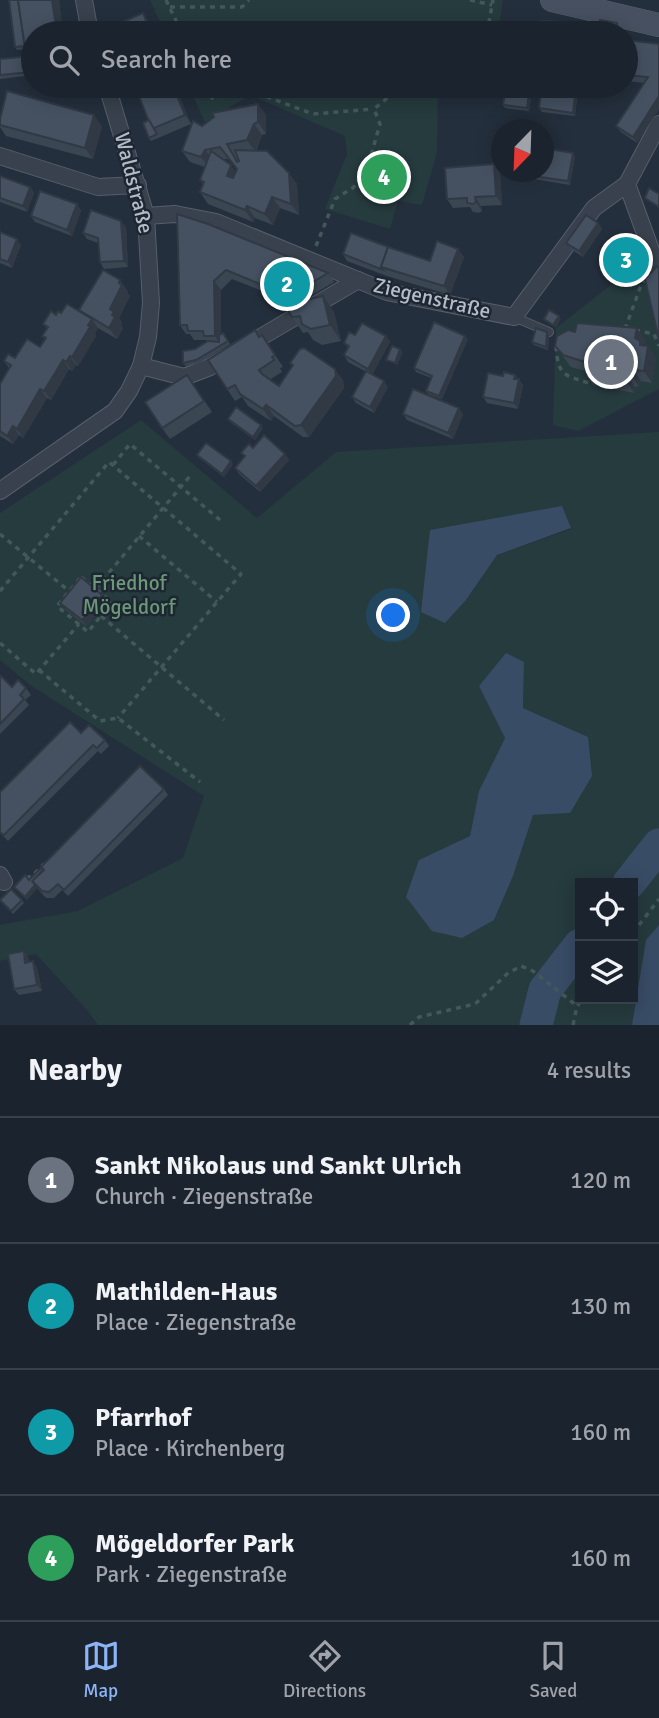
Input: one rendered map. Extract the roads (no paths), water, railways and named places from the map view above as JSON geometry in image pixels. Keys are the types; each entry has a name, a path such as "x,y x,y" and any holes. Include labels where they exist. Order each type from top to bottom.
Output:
{"street":[{"path":"84,0 88,21"},
{"path":"552,0 659,25"},
{"name":"Waldstraße","path":"111,98 146,216 151,303 148,337 141,366"},
{"name":"Ziegenstraße","path":"146,216 175,214 216,222 387,292 514,317 594,208 627,184 659,124"},
{"path":"0,156 98,187 138,185"},
{"path":"627,184 656,264"},
{"name":"Ziegenstraße","path":"141,366 184,377 210,366 358,280"},
{"path":"0,491 115,411 129,391 141,366"}],"lane":[{"path":"514,317 550,332"}],"water":[{"path":"562,506 571,528 497,555 466,600 445,623 421,612 430,530"},
{"path":"506,653 524,662 523,708 588,737 592,776 570,813 533,815 513,876 494,920 462,938 432,931 406,897 419,860 470,836 479,791 505,738 479,686"},
{"path":"659,925 659,1025 632,1025 635,1004 638,1004 646,940"}],"waterway":[{"path":"633,878 659,845"},
{"path":"536,1025 545,990 575,951"}],"place":[{"name":"Mögeldorfer Park","path":"384,177"},
{"name":"Pfarrhof","path":"626,260"},
{"name":"Mathilden-Haus","path":"287,284"},
{"name":"Sankt Nikolaus und Sankt Ulrich","path":"611,362"}],"park label":[{"name":"Friedhof Mögeldorf","path":"129,595"}]}
